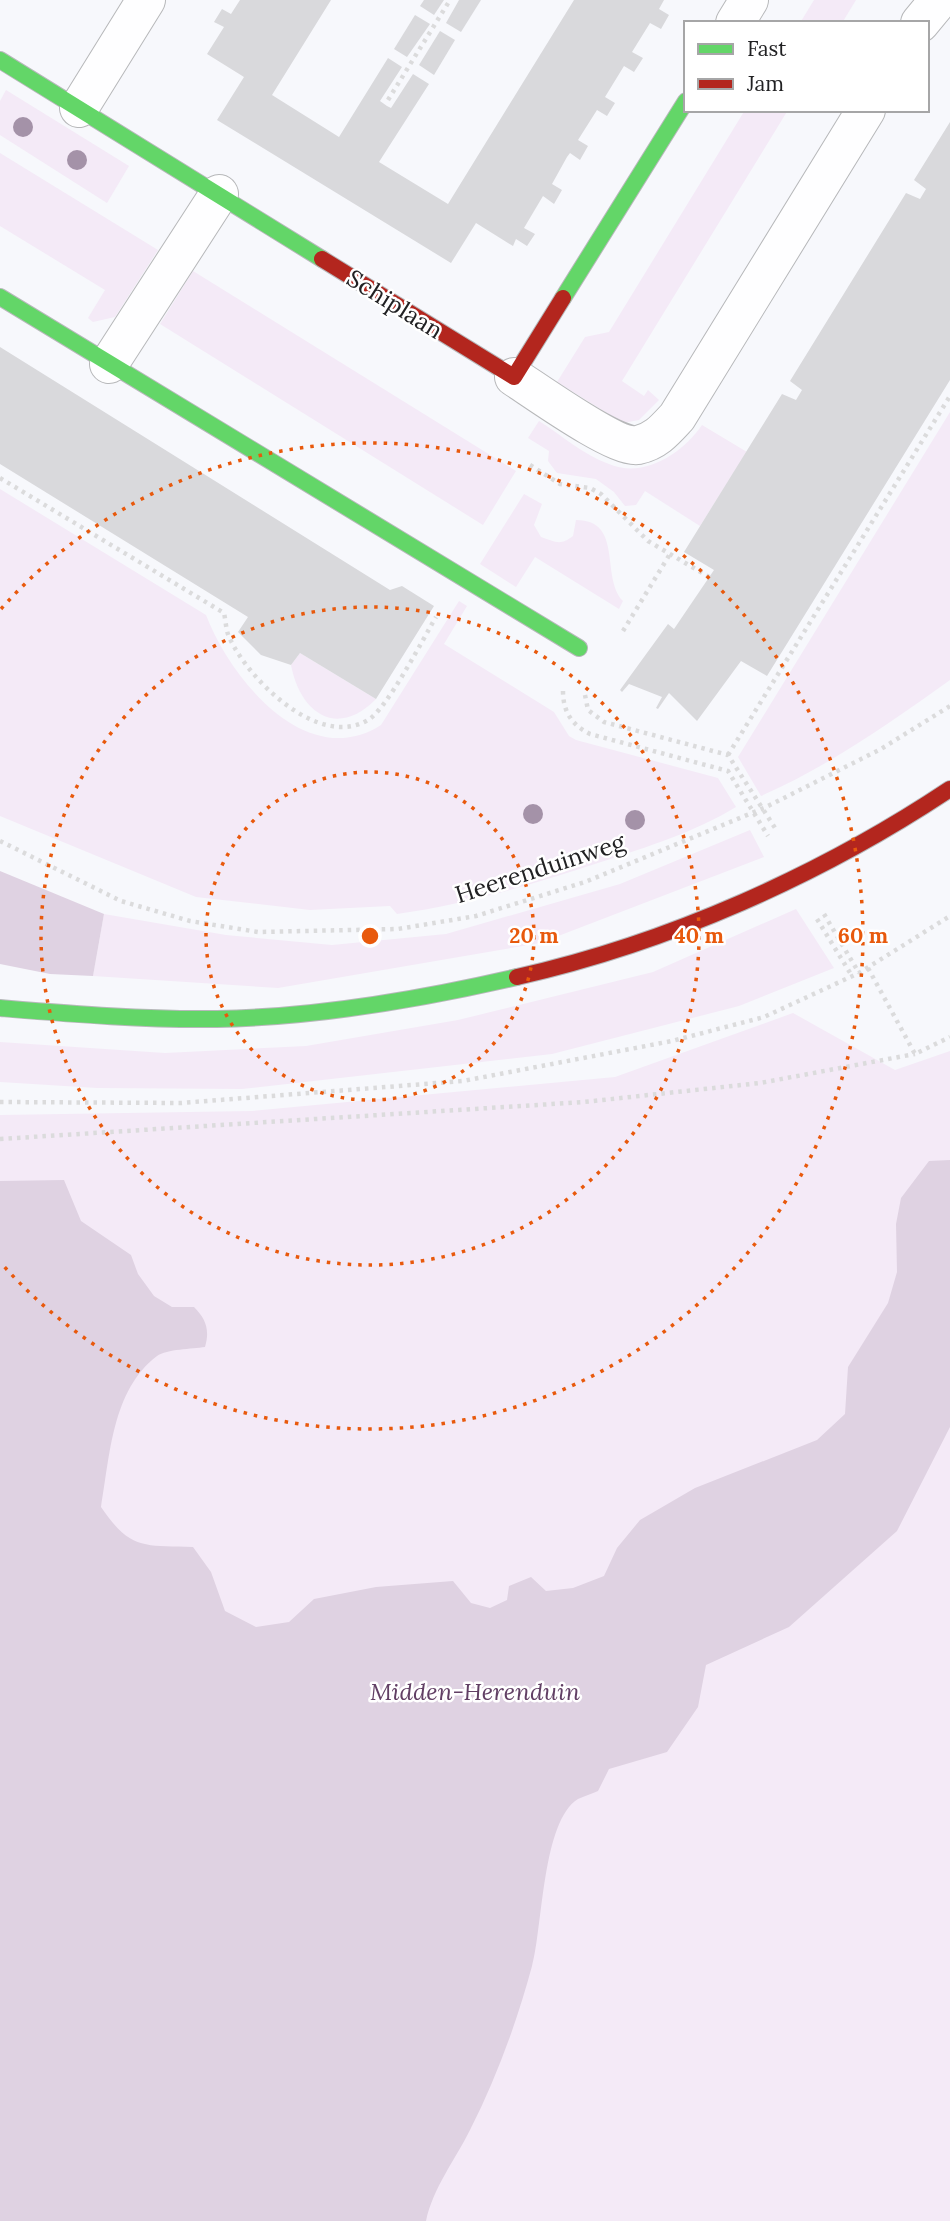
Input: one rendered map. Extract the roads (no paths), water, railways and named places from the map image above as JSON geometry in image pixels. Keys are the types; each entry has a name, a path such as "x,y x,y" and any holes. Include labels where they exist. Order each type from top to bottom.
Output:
{"street":[{"path":"79,108 146,0"},
{"path":"736,21 749,0"},
{"path":"922,21 939,0"},
{"name":"Schiplaan","path":"0,60 514,377"},
{"path":"684,104 514,377 612,440 635,446 657,439 677,417 865,112"},
{"path":"109,364 219,194"},
{"path":"0,296 579,648"},
{"path":"0,1008 111,1019 203,1021 384,1005 508,981 617,951 726,910 800,874 925,806 950,789"}],"park label":[{"name":"Midden-Herenduin","path":"475,1691"}]}
